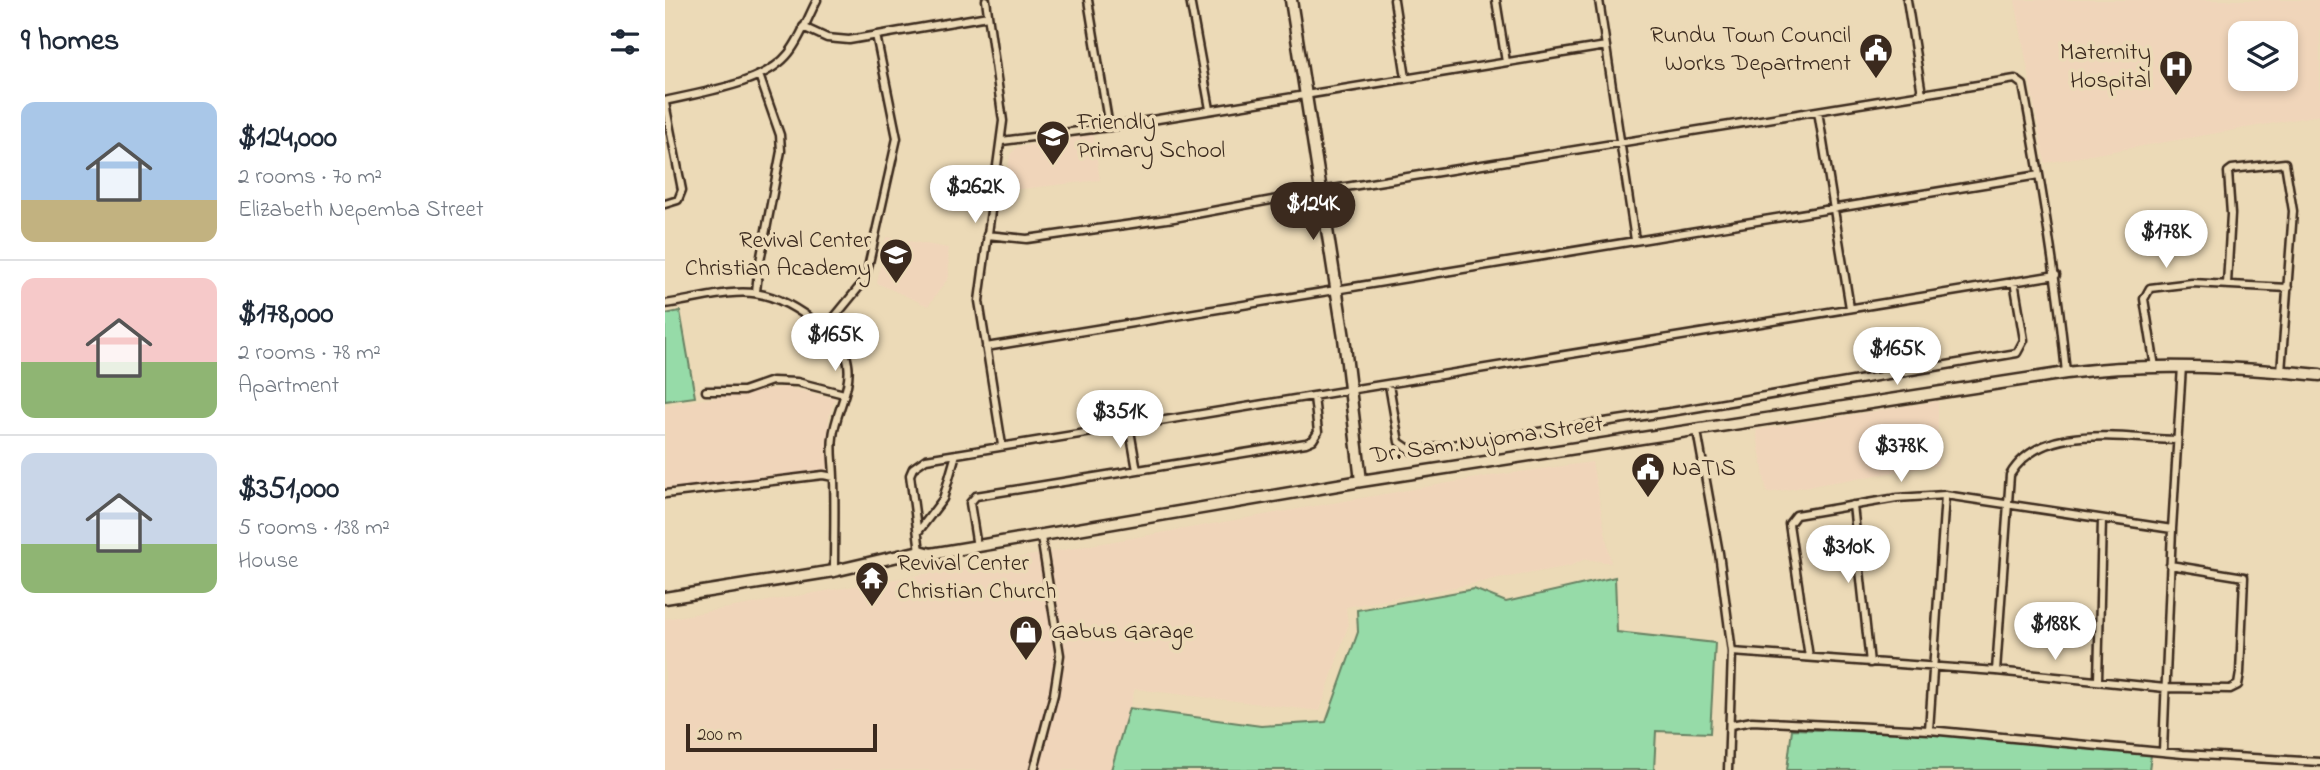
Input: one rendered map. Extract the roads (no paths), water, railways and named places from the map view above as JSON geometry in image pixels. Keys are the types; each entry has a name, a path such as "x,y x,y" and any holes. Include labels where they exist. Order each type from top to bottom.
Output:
{"street":[{"path":"665,204 678,200 682,193 665,102 771,70 788,55 817,0"},
{"path":"986,0 1002,103 1002,141 979,287 1002,445"},
{"path":"1088,0 1109,127"},
{"path":"1190,0 1210,109"},
{"path":"1291,0 1336,289 1361,481"},
{"path":"1394,0 1406,78"},
{"path":"1496,0 1506,62"},
{"path":"1599,0 1635,240"},
{"path":"1907,0 1922,94"},
{"path":"803,27 838,40 989,16"},
{"path":"824,330 860,286 867,272 896,152 896,126 876,35"},
{"path":"1002,141 1109,127 1606,46"},
{"path":"756,292 782,151 780,135 759,75"},
{"path":"987,235 1027,239 1174,218 1321,191 2015,79 2020,81 2039,175 2056,275 2066,373"},
{"path":"1818,111 1850,307"},
{"path":"2227,284 2231,214 2228,172 2232,169 2280,162 2287,166 2293,211 2281,372"},
{"path":"986,347 2039,175"},
{"path":"920,551 910,484 913,468 926,459 2056,275"},
{"path":"1389,385 1399,442 1412,451 1677,411 2017,353 2024,340 2014,281"},
{"path":"2155,367 2145,293 2157,286 2173,283 2288,288"},
{"path":"665,304 756,292 790,304 824,330 845,351 849,370 833,435 834,570"},
{"path":"2164,751 2170,565 2182,366"},
{"name":"Dr. Sam Nujoma Street","path":"665,598 834,570 920,551 931,554 977,547 1361,481 2066,373 2106,368 2182,366 2320,375"},
{"path":"706,391 743,391 772,381 797,382 843,394"},
{"path":"977,547 970,503 976,496 1305,443 1313,440 1318,432 1314,397"},
{"path":"1129,425 1137,470"},
{"path":"1696,431 1719,553 1732,652 1728,770"},
{"path":"1996,671 2007,503 2010,475 2018,462 2043,444 2075,438 2177,440"},
{"path":"918,532 943,499 956,454"},
{"path":"665,494 823,475 834,477"},
{"path":"1809,657 1789,524 1796,515 1853,505 1945,495 2172,528"},
{"path":"1929,730 1945,495"},
{"path":"1853,505 1870,663"},
{"path":"2098,680 2102,519"},
{"path":"1034,770 1054,694 1060,655 1041,537"},
{"path":"1732,652 1996,671 2165,688 2230,689 2238,685 2245,580 2241,575 2170,565"},
{"path":"1731,725 1752,722 1929,730 2250,759 2320,762"}],"place":[{"name":"Rundu Town Council Works Department","path":"1876,80"},
{"name":"Maternity Hospital","path":"2176,97"},
{"name":"Friendly Primary School","path":"1053,167"},
{"name":"Revival Center Christian Academy","path":"896,285"},
{"name":"NaTIS","path":"1648,499"},
{"name":"Revival Center Christian Church","path":"872,608"},
{"name":"Gabus Garage","path":"1026,662"}]}
